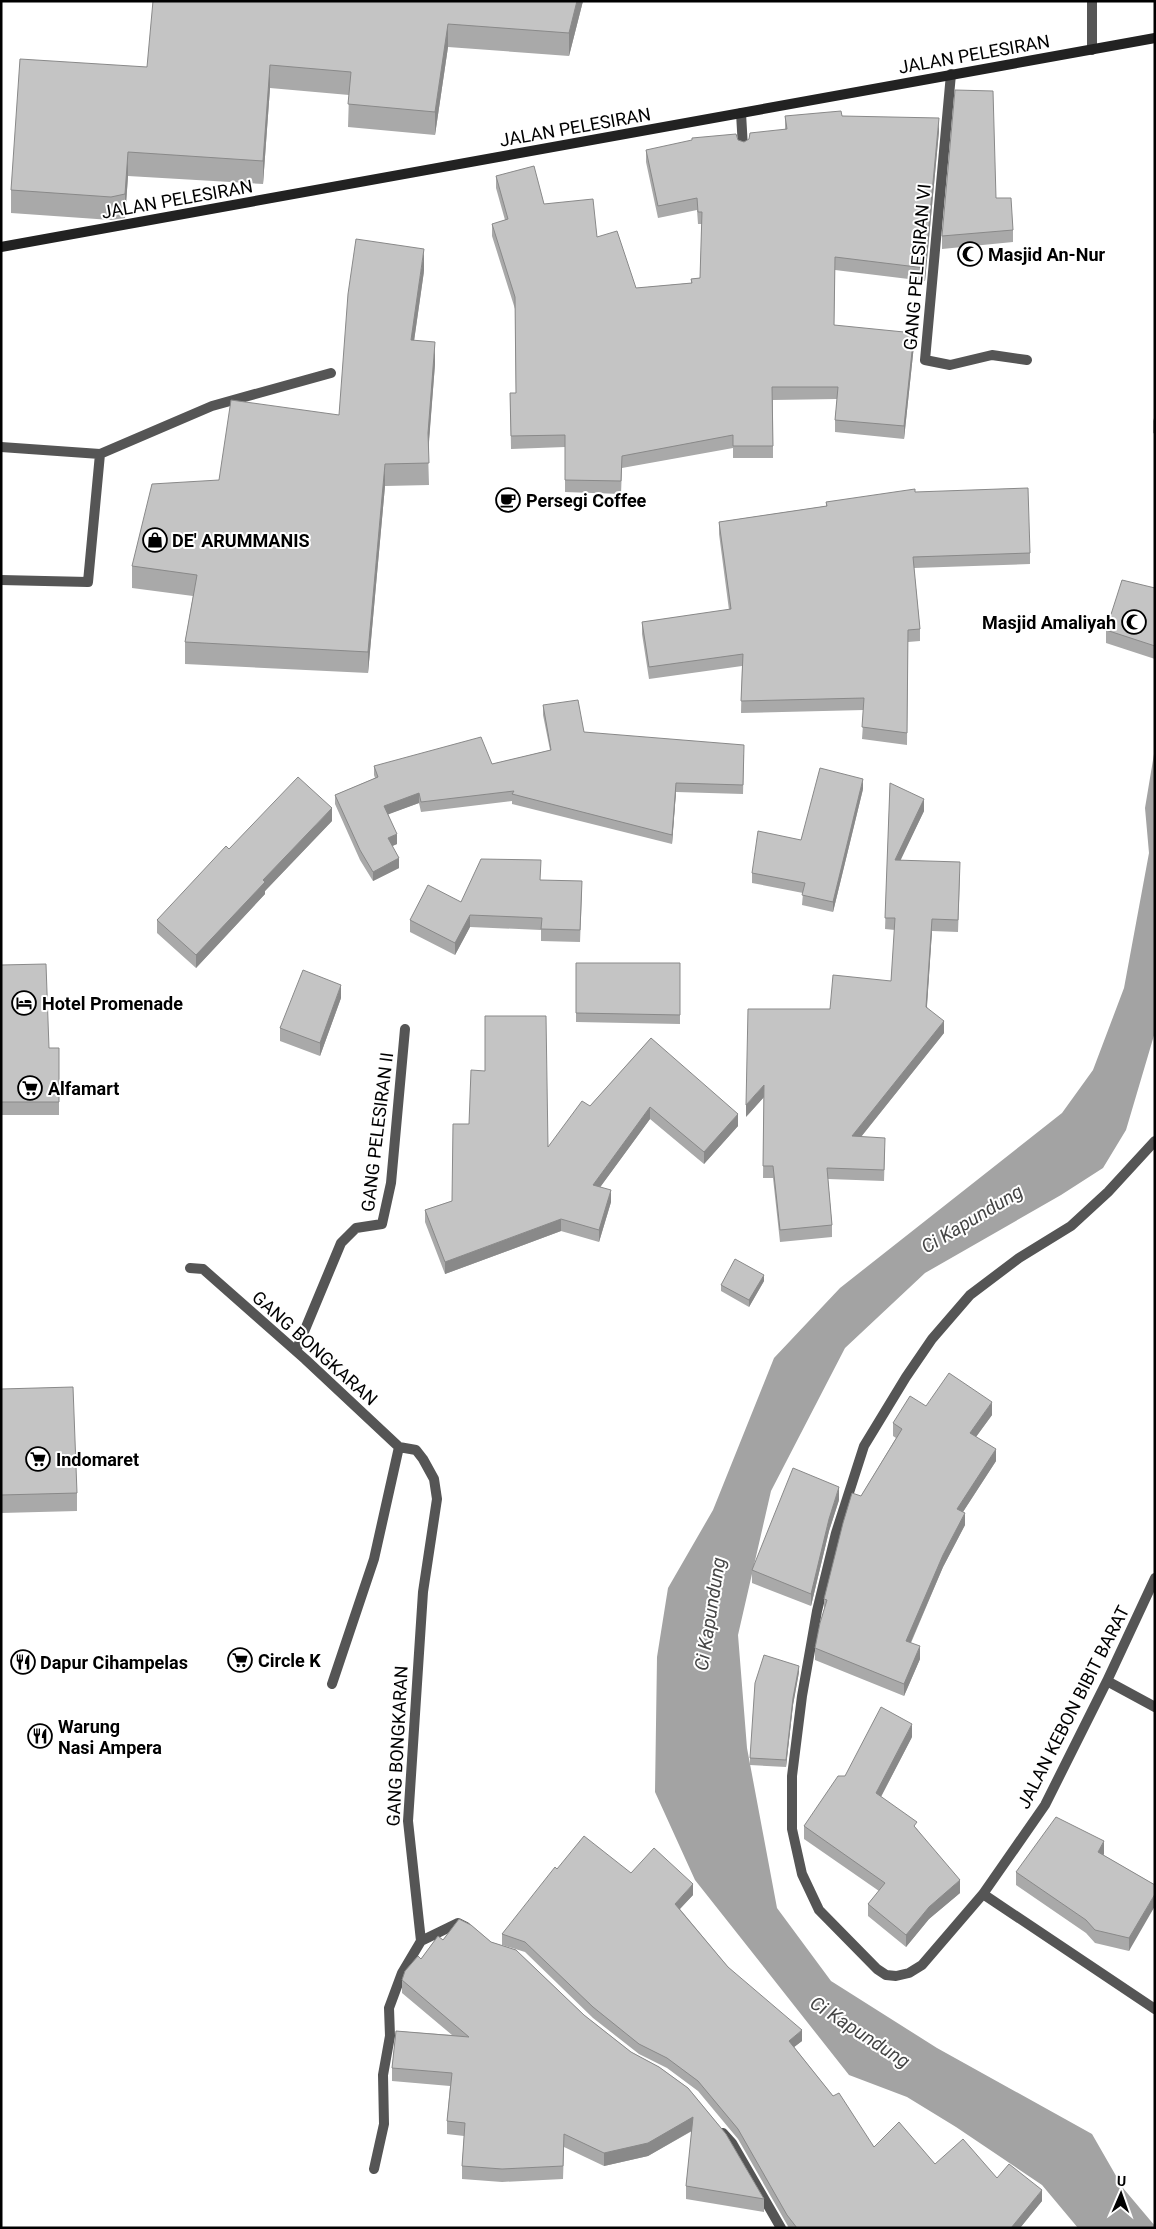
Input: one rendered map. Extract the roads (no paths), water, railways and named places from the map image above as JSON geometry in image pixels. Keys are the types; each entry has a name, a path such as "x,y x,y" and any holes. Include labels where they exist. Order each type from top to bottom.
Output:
{"street":[{"path":"1092,1 1092,50"},
{"name":"JALAN PELESIRAN","path":"1,247 1155,38"},
{"name":"GANG PELESIRAN VI","path":"951,74 924,360 950,365 992,355 1027,360"},
{"path":"741,113 743,148"},
{"path":"1,447 100,454 212,406 331,373"},
{"path":"1,580 88,582 100,454"},
{"name":"GANG PELESIRAN II","path":"296,1351 341,1243 356,1228 382,1224 391,1183 405,1029"},
{"name":"JALAN KEBON BIBIT BARAT","path":"1155,1141 1108,1192 1071,1226 1019,1258 970,1295 932,1339 906,1376 864,1446 836,1533 817,1611 802,1696 792,1776 792,1829 802,1874 819,1910 877,1969 886,1975 896,1976 909,1973 922,1964 983,1894 1045,1805 1107,1681 1155,1578"},
{"name":"GANG BONGKARAN","path":"190,1268 202,1269 296,1351 399,1447 416,1450 434,1479 437,1499 423,1592 408,1821 421,1941"},
{"path":"332,1684 374,1559 399,1447"},
{"path":"1107,1681 1155,1707"},
{"path":"983,1894 1155,2009"},
{"path":"374,2169 384,2124 383,2075 390,2036 389,2008 402,1973 421,1941 458,1923 476,1932"},
{"path":"719,2127 732,2143 781,2228"}],"water":[{"name":"Ci Kapundung","path":"1155,748 1155,1032 1126,1130 1103,1168 1061,1195 925,1273 845,1348 771,1491 738,1635 747,1748 777,1908 831,1981 937,2048 1092,2134 1123,2188 1155,2226 1155,2228 1078,2228 1042,2185 956,2127 907,2097 849,2075 695,1880 655,1792 657,1657 668,1588 713,1510 774,1358 840,1288 1062,1113 1093,1070 1124,988 1149,853 1145,808"}],"place":[{"name":"Masjid An-Nur","path":"970,254"},
{"name":"Persegi Coffee","path":"508,500"},
{"name":"DE' ARUMMANIS","path":"155,540"},
{"name":"Masjid Amaliyah","path":"1134,622"},
{"name":"Hotel Promenade","path":"24,1003"},
{"name":"Alfamart","path":"30,1088"},
{"name":"Indomaret","path":"38,1459"},
{"name":"Circle K","path":"240,1660"},
{"name":"Dapur Cihampelas","path":"23,1662"},
{"name":"Warung Nasi Ampera","path":"40,1736"}]}
